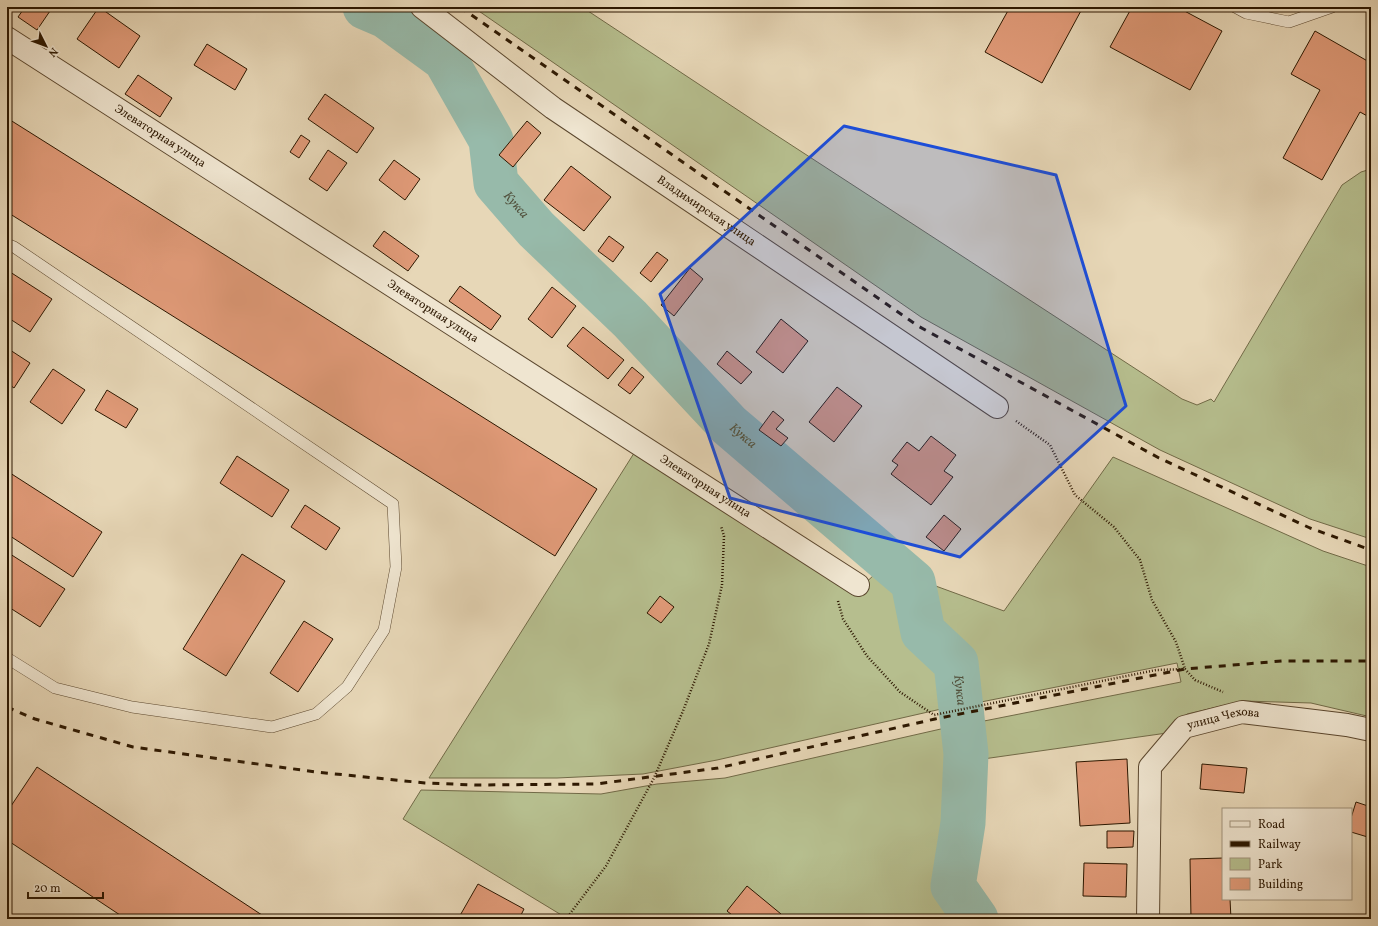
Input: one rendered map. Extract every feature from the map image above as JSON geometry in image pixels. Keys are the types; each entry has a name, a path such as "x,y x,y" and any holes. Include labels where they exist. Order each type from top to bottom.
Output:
{"street":[{"name":"Владимирская улица","path":"422,7 553,108 997,407"},
{"name":"Элеваторная улица","path":"7,38 858,585"},
{"name":"улица Чехова","path":"1148,919 1150,767 1184,726 1242,712 1347,725 1371,730"}],"lane":[{"path":"1235,7 1246,13 1289,22 1332,7"},
{"path":"7,244 393,504 396,567 384,630 347,687 316,714 272,727 132,707 55,688 7,658"}],"path":[{"path":"997,407 1050,445 1075,495 1114,527 1140,560 1152,600 1176,642 1185,670 1195,680 1223,692 1242,712"},
{"path":"566,919 606,866 654,778 709,644 722,585 724,536 719,522"},
{"path":"828,566 843,619 867,656 900,692 934,715 1156,670 1185,670"}],"highlighted area":[{"path":"844,126 1056,175 1126,406 960,557 730,498 660,294"}],"green space":[{"path":"473,7 582,7 1182,399 1197,405 1211,399 1214,402 1342,185 1361,172 1371,169 1371,539 1310,519 1160,450 921,317"},
{"path":"636,450 855,593 877,572 904,597 910,629 946,667 950,707 717,760 643,774 557,778 429,778"},
{"path":"1113,457 1323,551 1371,567 1371,717 1311,703 1243,701 1187,714 1167,733 976,760 974,723 1181,682 1177,663 976,703 970,663 953,640 929,624 922,581 1004,611"},
{"path":"954,726 950,819 942,885 964,919 568,919 403,819 421,790 601,794 657,784 725,778"}],"building":[{"path":"25,7 44,7 50,11 37,30 18,17"},
{"path":"99,7 140,36 119,68 77,39"},
{"path":"1010,7 1083,7 1042,83 985,52"},
{"path":"1132,7 1177,7 1222,31 1190,90 1110,47"},
{"path":"1315,31 1371,63 1371,118 1360,112 1322,180 1283,158 1320,90 1291,74"},
{"path":"207,44 247,69 235,90 194,65"},
{"path":"138,75 172,98 160,117 125,94"},
{"path":"325,94 374,128 357,153 308,119"},
{"path":"7,118 597,489 555,556 7,212"},
{"path":"527,121 541,133 513,167 499,155"},
{"path":"301,135 310,141 299,158 290,152"},
{"path":"328,150 347,163 327,191 309,179"},
{"path":"394,160 420,179 405,200 379,180"},
{"path":"571,166 611,197 584,231 544,200"},
{"path":"384,231 419,256 408,271 373,246"},
{"path":"609,236 624,247 613,262 598,251"},
{"path":"657,252 668,260 651,282 640,273"},
{"path":"690,268 703,279 674,316 661,305"},
{"path":"7,270 52,299 30,332 7,317"},
{"path":"460,286 501,316 491,330 449,301"},
{"path":"552,287 576,306 552,338 528,319"},
{"path":"781,319 808,341 783,373 756,352"},
{"path":"583,327 624,360 608,379 567,346"},
{"path":"7,348 30,363 14,388 7,383"},
{"path":"727,351 752,372 741,384 717,364"},
{"path":"632,367 644,377 630,394 618,385"},
{"path":"53,369 85,390 62,424 30,402"},
{"path":"837,387 862,406 834,442 809,422"},
{"path":"107,390 138,409 126,428 95,410"},
{"path":"773,411 784,420 776,429 788,438 781,446 759,430"},
{"path":"931,436 956,455 944,471 953,477 931,505 891,474 898,465 892,461 907,442 919,451"},
{"path":"237,456 289,490 272,517 220,483"},
{"path":"7,471 102,532 73,577 7,534"},
{"path":"305,505 340,528 326,550 291,527"},
{"path":"944,515 961,529 944,551 926,537"},
{"path":"7,552 65,589 40,627 7,606"},
{"path":"242,554 285,581 226,676 183,649"},
{"path":"660,596 674,607 661,623 647,613"},
{"path":"304,621 333,639 298,692 270,673"},
{"path":"1127,759 1130,823 1080,826 1076,762"},
{"path":"1202,764 1247,768 1244,793 1200,789"},
{"path":"37,767 268,919 126,919 7,840 7,812"},
{"path":"1356,802 1371,807 1371,838 1352,832 1352,815"},
{"path":"1107,831 1134,831 1133,847 1107,848"},
{"path":"1222,858 1222,900 1230,900 1231,919 1191,919 1190,859"},
{"path":"1084,863 1127,864 1126,897 1083,896"},
{"path":"478,884 524,909 519,919 458,919"},
{"path":"747,886 781,914 776,919 737,919 727,911"}],"waterway":[{"name":"Кукса","path":"365,7 386,16 445,59 491,140 496,183 536,229 630,319 729,425 913,582 923,632 956,663 966,754 963,823 953,886 976,919"}],"railway":[{"path":"460,7 918,326 1159,458 1310,528 1371,550"},
{"path":"7,707 35,719 133,747 316,772 425,783 476,785 596,784 718,768 935,719 1185,669 1282,661 1371,661"}]}
